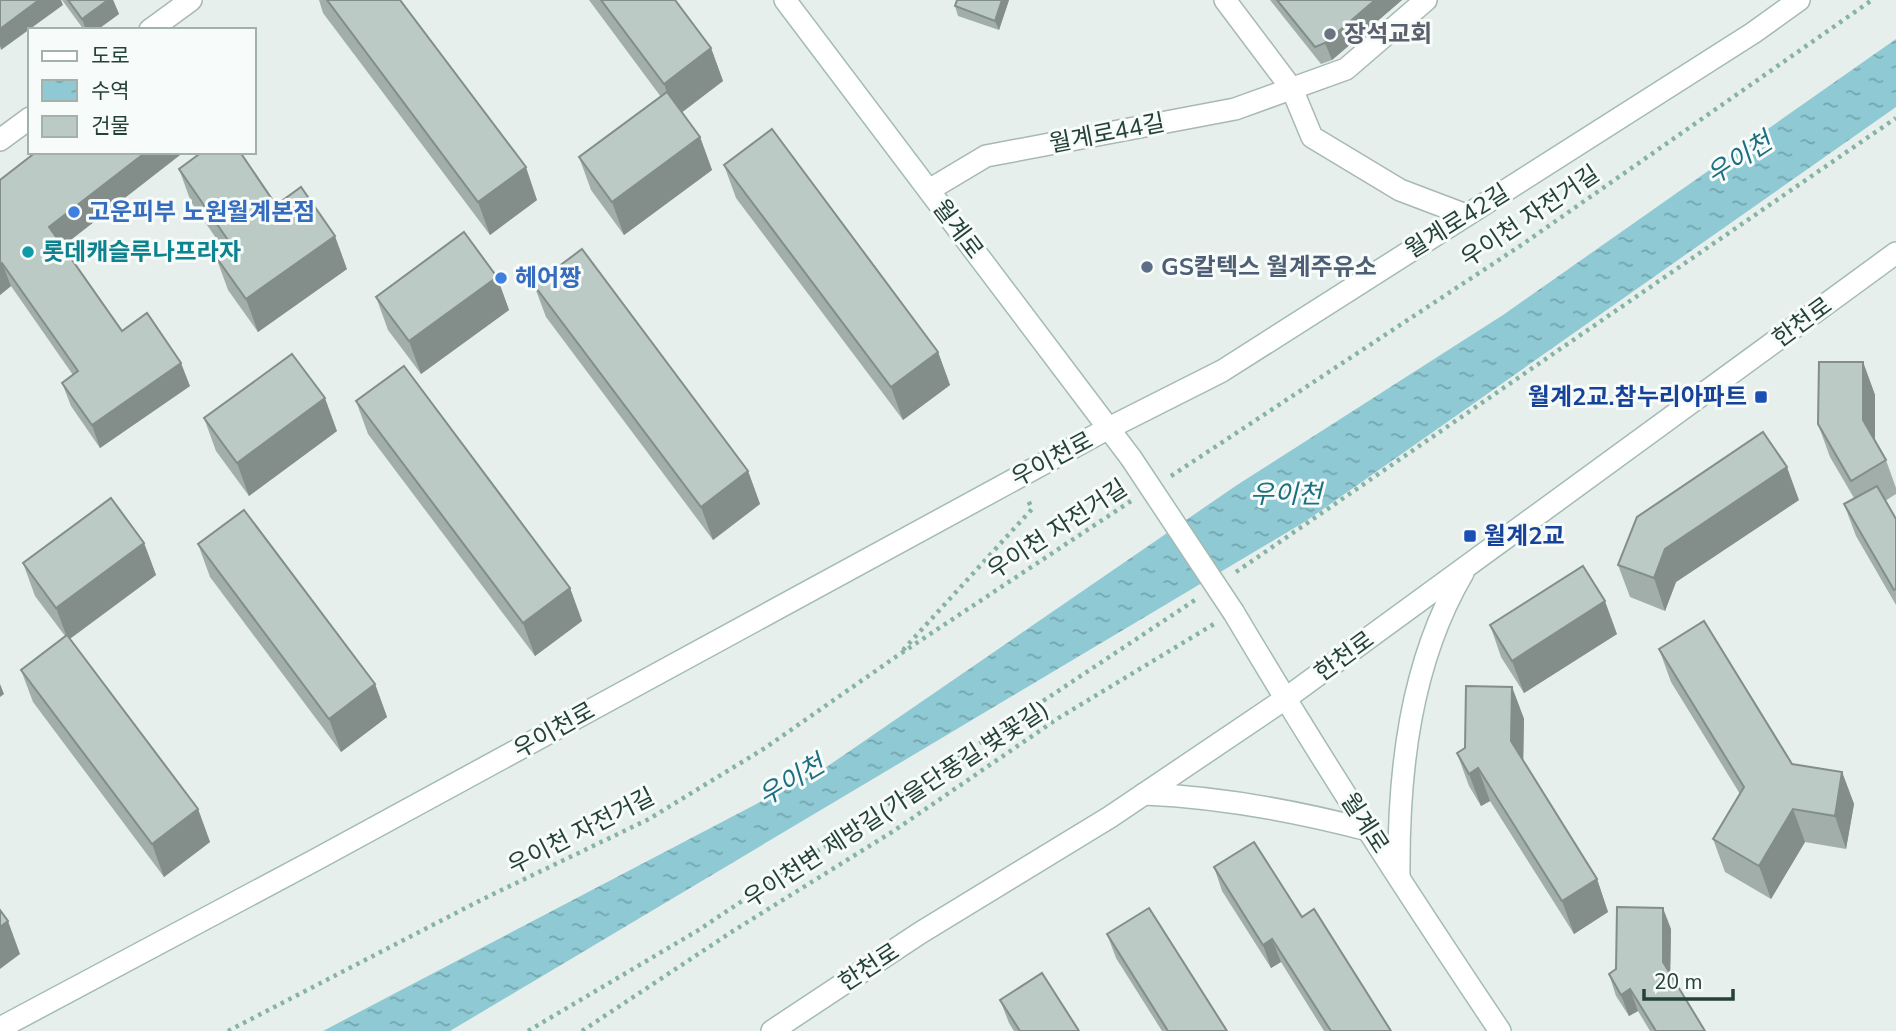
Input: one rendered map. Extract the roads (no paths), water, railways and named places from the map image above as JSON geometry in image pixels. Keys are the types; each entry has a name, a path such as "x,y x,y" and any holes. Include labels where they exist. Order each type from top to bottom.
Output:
{"main road":[{"path":"152,28 169,6 191,0"},
{"name":"월계로","path":"785,0 1131,458 1234,612 1285,699 1368,830 1500,1031"},
{"path":"1225,0 1292,89 1312,137 1400,190 1466,215"},
{"name":"월계로44길","path":"929,190 986,156 1235,109 1346,69 1426,0"},
{"name":"월계로42길","path":"1107,429 1222,371 1753,33 1799,0"},
{"path":"0,140 28,119"},
{"name":"한천로","path":"772,1031 920,933 1144,794 1285,699 1896,253"},
{"name":"우이천로","path":"0,1028 341,846 1107,429"},
{"path":"1399,876 1402,783 1415,702 1426,659 1455,586 1467,567"},
{"path":"1144,794 1174,795 1302,813 1368,830"}],"water":[{"name":"우이천","path":"1896,39 1896,107 1306,521 450,1031 323,1031 825,768 1237,485 1503,315"}],"place":[{"name":"장석교회","path":"1330,34"},
{"name":"고운피부 노원월계본점","path":"74,212"},
{"name":"롯데캐슬루나프라자","path":"28,252"},
{"name":"GS칼텍스 월계주유소","path":"1147,267"},
{"name":"헤어짱","path":"501,278"},
{"name":"월계2교.참누리아파트","path":"1761,397"},
{"name":"월계2교","path":"1470,536"}]}
